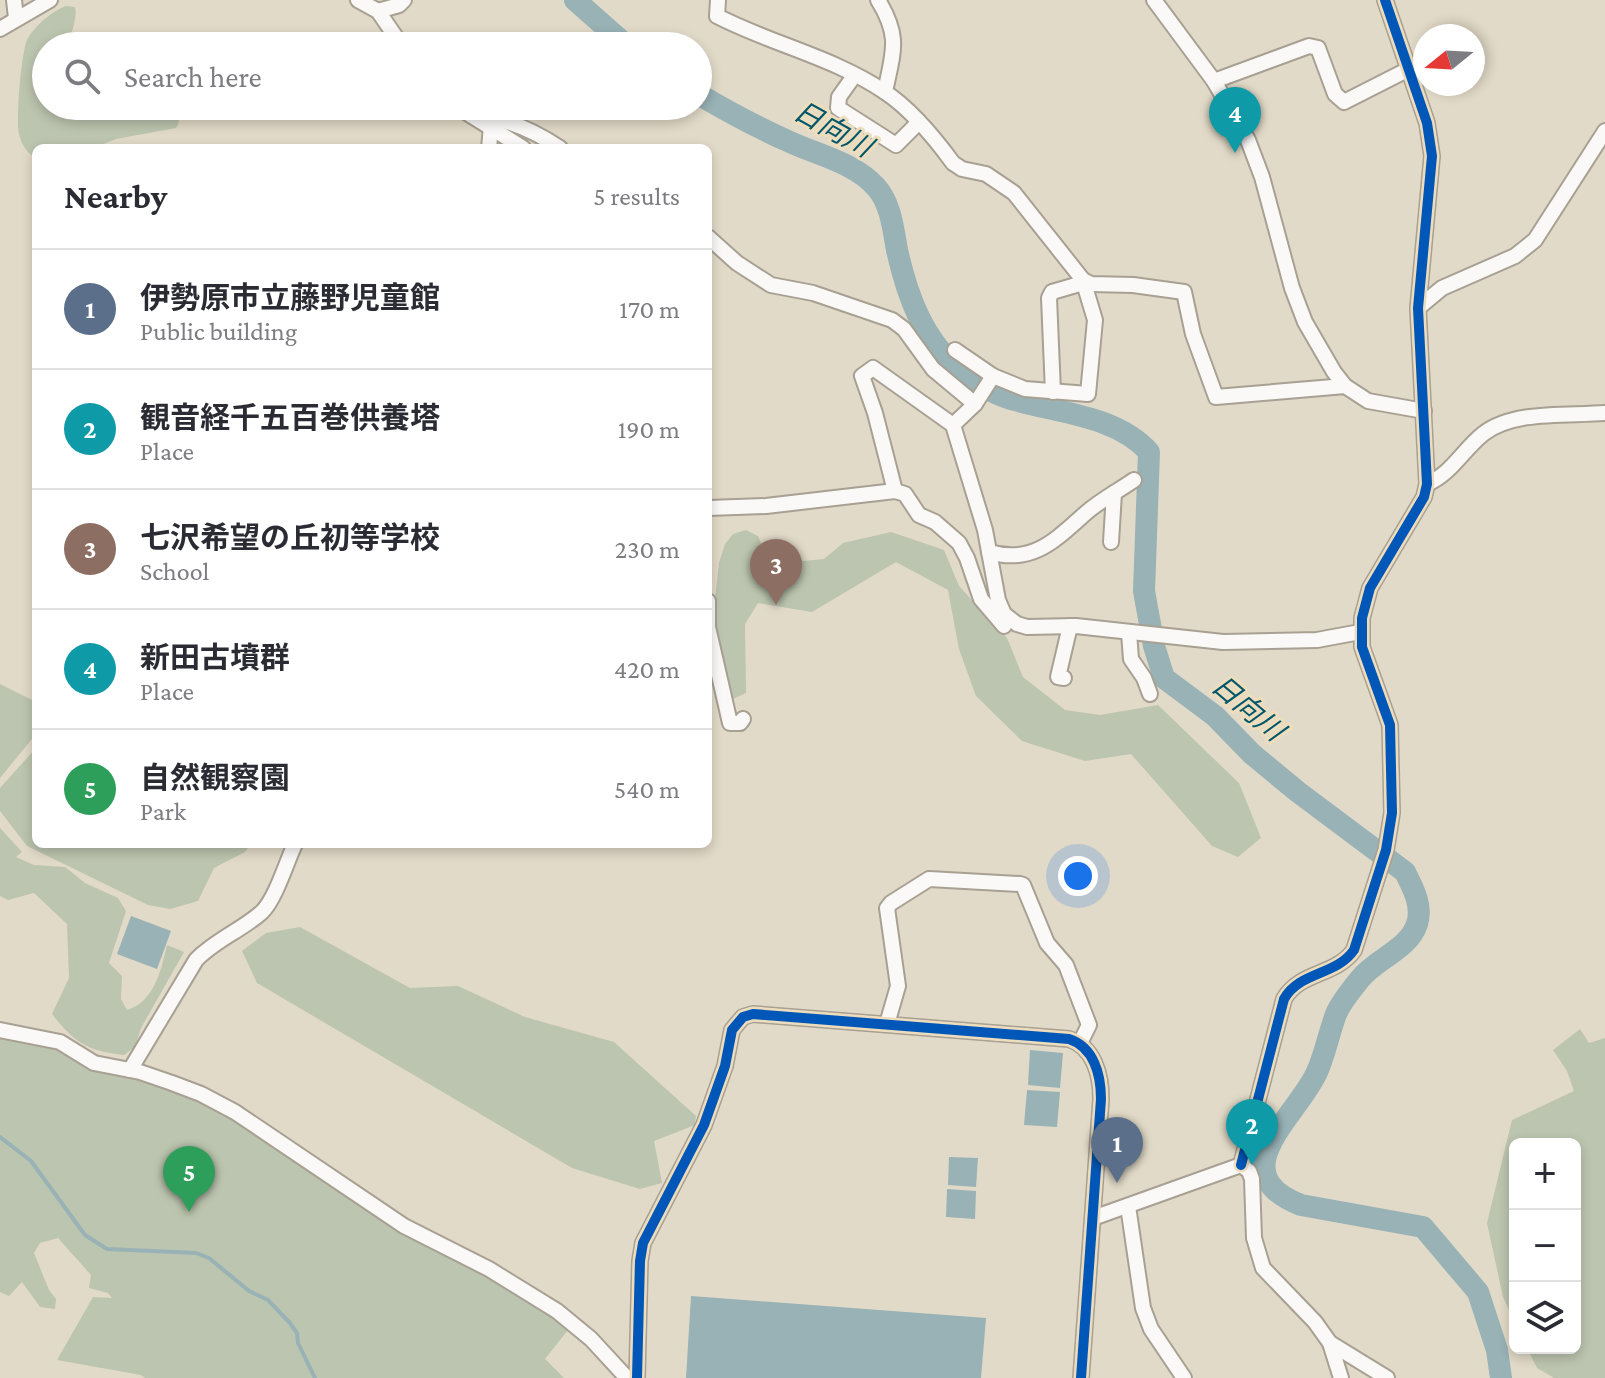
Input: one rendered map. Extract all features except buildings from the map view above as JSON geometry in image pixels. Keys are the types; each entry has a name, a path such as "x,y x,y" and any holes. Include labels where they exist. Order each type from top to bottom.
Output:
{"street":[{"path":"14,0 16,18"},
{"path":"0,29 50,0"},
{"path":"358,0 378,11 392,32"},
{"path":"378,11 399,5 404,0"},
{"path":"718,0 717,16 820,58 885,92 919,122 953,163 962,169 986,174 1014,193 1083,282 1095,320 1088,394 1025,389 992,378 955,350"},
{"path":"878,0 889,18 894,39 885,92"},
{"path":"1154,0 1214,81 1257,158 1281,256 1305,322 1334,372 1345,386 1368,401 1424,411"},
{"path":"1241,1165 1284,999 1300,980 1332,969 1348,959 1358,943 1386,850 1392,813 1390,725 1362,647 1360,632 1364,603 1370,588 1424,497 1427,484 1418,308 1432,156 1427,123 1385,0"},
{"path":"1214,81 1309,46 1318,48 1335,94 1344,102 1409,69"},
{"path":"854,76 839,97 838,108 896,145 919,122"},
{"path":"479,120 517,144"},
{"path":"502,120 539,133 554,144"},
{"path":"489,144 491,127"},
{"path":"1418,308 1442,288 1515,256 1535,240 1605,131"},
{"path":"712,241 737,263 771,285 813,293 892,320 904,329 933,369 976,402"},
{"path":"1053,392 1049,298 1052,292 1083,282 1184,292 1209,401 1345,386"},
{"path":"895,491 862,376 873,368 953,425 985,530 1000,608 1009,619 1027,627"},
{"path":"953,425 976,402 992,378"},
{"path":"1427,484 1497,424 1519,418 1605,413"},
{"path":"989,552 1003,556 1023,554 1054,543 1090,510 1134,480"},
{"path":"712,508 766,506 895,491 905,494 919,515 935,522 959,543 981,599 1003,626 1019,630 1070,626 1223,642 1317,640 1360,632"},
{"path":"1111,542 1114,493"},
{"path":"1064,678 1058,677 1070,626"},
{"path":"1136,634 1131,659 1150,694"},
{"path":"712,644 730,723 740,723 743,719"},
{"path":"130,1070 196,960 207,948 262,911 270,901 293,848"},
{"path":"887,1024 898,986 887,908 891,903 929,879 1020,884 1047,943 1066,965 1089,1025 1080,1043"},
{"path":"637,1378 643,1243 704,1125 716,1096 732,1030 736,1022 753,1014 1069,1039 1080,1043 1091,1055 1101,1089 1081,1378"},
{"path":"0,1030 60,1042 94,1063 130,1070 201,1094 235,1112 404,1226 489,1269 576,1325 627,1378"},
{"path":"1093,1218 1241,1165"},
{"path":"1241,1165 1249,1171 1252,1179 1254,1238 1263,1268 1315,1322 1330,1343 1341,1378"},
{"path":"1128,1206 1143,1308 1151,1329 1184,1378"},
{"path":"1330,1343 1387,1378"}],"green space":[{"path":"66,6 75,7 72,32 33,32 40,23"},
{"path":"32,33 32,120 179,120 178,125 176,128 103,144 32,144 32,155 21,141 18,126 23,56"},
{"path":"746,530 758,536 763,548 781,551 803,561 824,559 843,543 891,532 944,550 959,586 1007,638 1023,677 1065,710 1100,715 1158,705 1239,783 1261,838 1238,857 1212,846 1131,754 1085,761 1022,741 976,696 959,649 948,590 896,562 812,612 758,603 745,624 746,693 731,700 712,625 719,563 725,544 733,534"},
{"path":"0,684 32,700 32,739 0,778"},
{"path":"32,752 32,848 248,848 214,868 198,901 170,909 148,905 27,846 0,811 0,788"},
{"path":"0,828 22,852 16,857 34,865 65,867 85,883 118,898 126,911 109,963 122,976 121,999 127,1010 150,993 159,975 167,945 184,952 141,1028 135,1047 124,1055 83,1044 52,1014 69,978 67,924 34,893 8,900 0,896"},
{"path":"300,927 410,988 458,986 525,1017 614,1042 696,1116 695,1125 654,1141 662,1183 640,1189 572,1168 257,983 242,951 266,933"},
{"path":"1580,1029 1589,1043 1605,1038 1605,1378 1554,1378 1537,1368 1530,1354 1581,1354 1581,1138 1509,1138 1509,1310 1503,1297 1487,1223 1512,1120 1574,1091 1567,1071 1553,1050"},
{"path":"0,1033 61,1046 203,1098 494,1275 572,1325 545,1359 564,1378 145,1378 57,1360 93,1297 112,1298 108,1293 89,1288 91,1275 58,1238 40,1243 34,1253 49,1290 56,1299 55,1309 40,1307 22,1282 9,1296 0,1292"}],"water":[{"path":"131,916 171,931 157,969 117,954"},
{"path":"1030,1050 1063,1053 1060,1088 1028,1085"},
{"path":"1027,1090 1060,1092 1057,1127 1024,1125"},
{"path":"949,1157 978,1158 976,1187 948,1185"},
{"path":"947,1189 976,1191 975,1219 946,1217"},
{"path":"691,1296 986,1318 981,1378 686,1378"}],"waterway":[{"name":"日向川","path":"575,0 611,32"},
{"name":"日向川","path":"712,102 766,131 847,166 876,187 888,209 901,267 918,316 936,346 961,371 1008,398 1104,423 1136,440 1149,452 1144,591 1154,646 1164,678 1215,716 1252,754 1298,792 1405,872 1418,904 1419,917 1413,933 1367,972 1338,1009 1317,1072 1271,1143 1265,1160 1266,1177 1277,1192 1301,1205 1423,1227 1478,1292 1497,1350 1501,1378"},
{"path":"0,1137 31,1161 85,1235 107,1249 196,1253 209,1258 249,1291 268,1300 297,1333 298,1343 315,1378"}],"cycle path":[{"path":"1241,1165 1284,999 1299,983 1338,965 1354,950 1386,850 1392,813 1390,725 1362,647 1362,618 1370,588 1424,497 1427,484 1418,308 1432,156 1427,123 1385,0"},
{"path":"637,1378 643,1243 704,1125 725,1066 732,1030 743,1017 753,1014 1069,1039 1085,1048 1100,1081 1101,1099 1081,1378"}],"place":[{"name":"新田古墳群","path":"1235,153"},
{"name":"七沢希望の丘初等学校","path":"776,605"},
{"name":"観音経千五百巻供養塔","path":"1252,1165"},
{"name":"伊勢原市立藤野児童館","path":"1117,1183"},
{"name":"自然観察園","path":"189,1212"}]}
